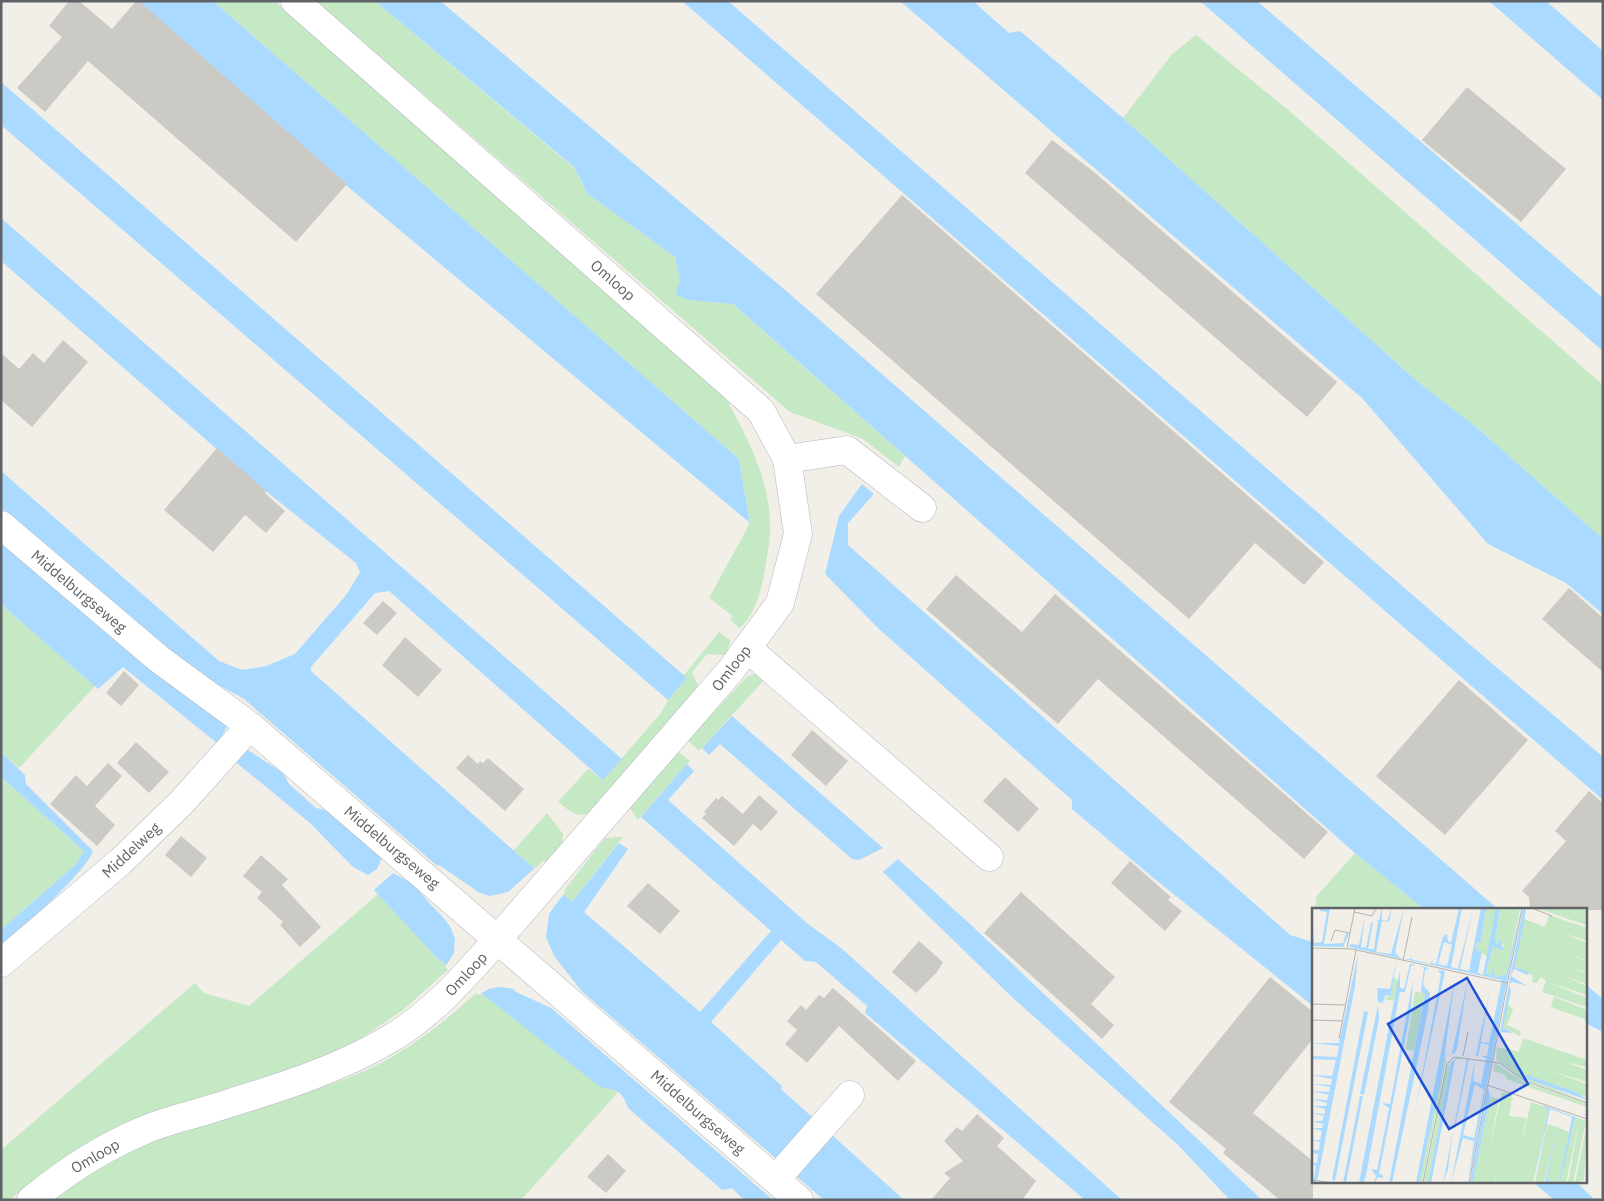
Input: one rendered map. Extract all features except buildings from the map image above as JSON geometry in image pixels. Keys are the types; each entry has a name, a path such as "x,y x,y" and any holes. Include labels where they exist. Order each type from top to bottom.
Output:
{"street":[{"name":"Omloop","path":"31,1200 79,1165 141,1131 308,1078 349,1061 389,1040 434,1007 451,992 498,939 731,670 780,603 798,534 787,459 761,411 295,1"},
{"path":"787,459 847,450 922,508"},
{"name":"Middelburgseweg","path":"1,524 160,659 250,726 799,1200"},
{"path":"747,648 989,857"},
{"name":"Middelweg","path":"1,963 126,855 181,803 250,726"},
{"path":"776,1180 850,1095"}],"green space":[{"path":"213,1 275,1 723,392 754,455 769,506 769,546 760,593 750,616 740,628 730,620 733,616 709,598 750,523 739,459"},
{"path":"316,1 375,1 574,168 588,194 675,257 680,280 688,300 733,304 905,456 899,467 863,439 790,412"},
{"path":"1196,35 1287,109 1603,385 1603,539 1476,427 1418,382 1123,118 1172,54"},
{"path":"1,604 95,686 19,768 1,752"},
{"path":"719,632 731,641 725,655 707,654 692,672 699,688 591,813 577,814 558,802 588,769 603,780 661,713 668,700 687,678 684,675"},
{"path":"760,672 766,678 699,751 687,740 748,676"},
{"path":"678,752 690,761 638,820 630,808"},
{"path":"1,777 84,851 75,865 1,930"},
{"path":"547,813 563,834 562,845 546,862 543,860 535,870 514,850"},
{"path":"623,837 572,902 562,893 605,838"},
{"path":"1355,853 1423,908 1315,908 1316,897"},
{"path":"378,894 436,957 450,968 403,1010 363,1037 320,1060 174,1105 135,1121 50,1169 9,1200 1,1200 1,1150 195,983 204,993 249,1006"},
{"path":"478,991 507,1011 600,1087 619,1091 521,1200 49,1200 93,1170 140,1147 189,1128 360,1073 392,1057 422,1037"}],"water":[{"path":"134,1 213,1 739,459 750,523 347,186"},
{"path":"375,1 440,1 784,289 1497,908 1423,908 1355,853 733,304 688,300 676,294 680,280 675,257 588,194 574,167"},
{"path":"682,1 728,1 1475,649 1603,757 1603,800"},
{"path":"900,1 973,1 1009,33 1020,31 1123,118 1418,382 1476,427 1603,539 1603,614 1566,583 1488,544 1362,398"},
{"path":"1200,1 1257,1 1603,298 1603,351"},
{"path":"1489,1 1546,1 1603,51 1603,100"},
{"path":"1,82 687,678 668,700 1,125"},
{"path":"1,218 622,759 603,780 389,591 375,593 311,667 311,671 572,902 619,843 628,849 584,912 700,1012 771,931 641,817 687,764 694,771 668,800 808,924 841,948 1122,1200 1085,1200 865,1013 867,1006 816,962 805,961 781,940 711,1022 782,1086 781,1089 904,1200 824,1200 571,982 548,948 488,897 482,896 435,864 244,699 211,681 131,626 1,511 1,471 219,661 242,670 266,666 295,654 347,594 360,572 356,563 258,485 1,261"},
{"path":"862,484 874,494 848,523 848,545 1290,935 1312,942 1312,1005 1151,876 1072,809 1072,800 879,629 825,574 839,516"},
{"path":"1,540 227,726 218,744 123,667 98,689 1,604"},
{"path":"732,716 883,848 859,860 852,859 720,744 709,755 702,748"},
{"path":"245,748 283,773 289,784 316,808 331,811 382,858 377,869 368,875 353,867 310,823 232,759"},
{"path":"1,752 25,775 26,784 93,851 79,872 66,886 1,947 1,930 75,865 84,851 1,777"},
{"path":"898,859 970,924 1262,1200 1230,1200 1178,1145 1014,999 883,872"},
{"path":"393,873 413,884 516,992 551,1008 773,1200 744,1200 732,1188 722,1190 628,1108 621,1094 615,1090 600,1087 436,957 374,890"},
{"path":"1586,985 1603,999 1603,1032 1586,1024"},
{"path":"1535,1184 1578,1184 1595,1200 1554,1200"}],"pier":[{"path":"439,865 480,893 490,896 508,892 536,867 565,892 549,914 546,937 554,956 584,994 583,996 569,983 546,950 487,899 481,898 436,868"},
{"path":"434,905 517,989 498,987 478,995 445,967 454,953 455,939 451,928"}]}
